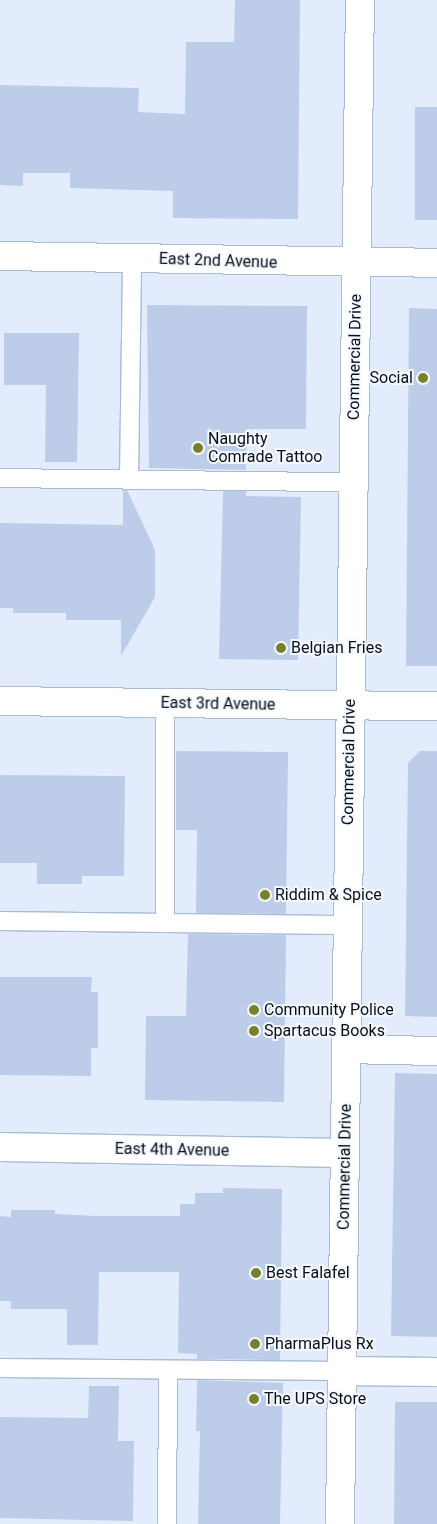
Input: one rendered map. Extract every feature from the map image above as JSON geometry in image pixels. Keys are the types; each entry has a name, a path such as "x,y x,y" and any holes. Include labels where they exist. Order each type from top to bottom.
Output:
{"street":[{"name":"Commercial Drive","path":"340,1524 352,482 360,0"},
{"name":"East 2nd Avenue","path":"0,256 437,263"},
{"name":"East 3rd Avenue","path":"0,701 437,706"},
{"path":"346,1049 437,1051"},
{"name":"East 4th Avenue","path":"0,1147 345,1153"},
{"path":"341,1372 437,1372"}],"lane":[{"path":"130,479 132,258"},
{"path":"0,478 352,482"},
{"path":"165,704 165,923"},
{"path":"0,921 348,925"},
{"path":"0,1368 341,1372"},
{"path":"167,1524 168,1370"}],"building":[{"path":"235,0 300,0 298,219 173,218 173,191 70,188 70,173 23,173 23,186 0,185 0,85 139,88 138,112 185,114 186,42 234,42"},
{"path":"415,107 437,107 437,220 415,220"},
{"path":"147,305 307,306 306,429 247,429 246,470 149,468"},
{"path":"409,308 437,309 437,666 406,666"},
{"path":"4,333 79,333 77,462 45,462 46,385 4,385"},
{"path":"123,490 127,490 155,550 155,597 121,656 121,620 66,620 66,613 13,613 13,608 0,608 0,523 123,525"},
{"path":"223,491 246,491 246,496 301,497 298,660 219,659"},
{"path":"176,751 288,752 286,914 196,913 197,830 176,830"},
{"path":"420,751 437,751 437,1017 405,1016 408,763"},
{"path":"0,775 125,776 124,876 82,876 82,884 37,884 37,863 0,863"},
{"path":"188,934 286,935 284,1102 145,1100 146,1016 186,1016"},
{"path":"0,977 92,977 91,992 98,992 98,1048 91,1048 91,1076 0,1075"},
{"path":"395,1073 437,1074 437,1337 391,1336"},
{"path":"223,1188 282,1189 280,1360 197,1359 197,1354 178,1353 179,1272 99,1272 98,1345 67,1345 67,1309 11,1309 11,1301 0,1301 0,1216 11,1217 11,1210 55,1210 55,1214 96,1216 180,1216 180,1204 195,1204 195,1193 223,1193"},
{"path":"197,1380 283,1383 280,1524 198,1524 200,1431 196,1431"},
{"path":"89,1386 119,1386 118,1441 134,1441 133,1521 0,1518 0,1417 88,1418"},
{"path":"395,1402 437,1402 437,1524 394,1524"}],"place":[{"name":"Social","path":"423,378"},
{"name":"Naughty Comrade Tattoo","path":"198,448"},
{"name":"Belgian Fries","path":"281,648"},
{"name":"Riddim & Spice","path":"265,895"},
{"name":"Community Police","path":"254,1010"},
{"name":"Spartacus Books","path":"254,1031"},
{"name":"Best Falafel","path":"256,1273"},
{"name":"PharmaPlus Rx","path":"255,1344"},
{"name":"The UPS Store","path":"254,1399"}]}
